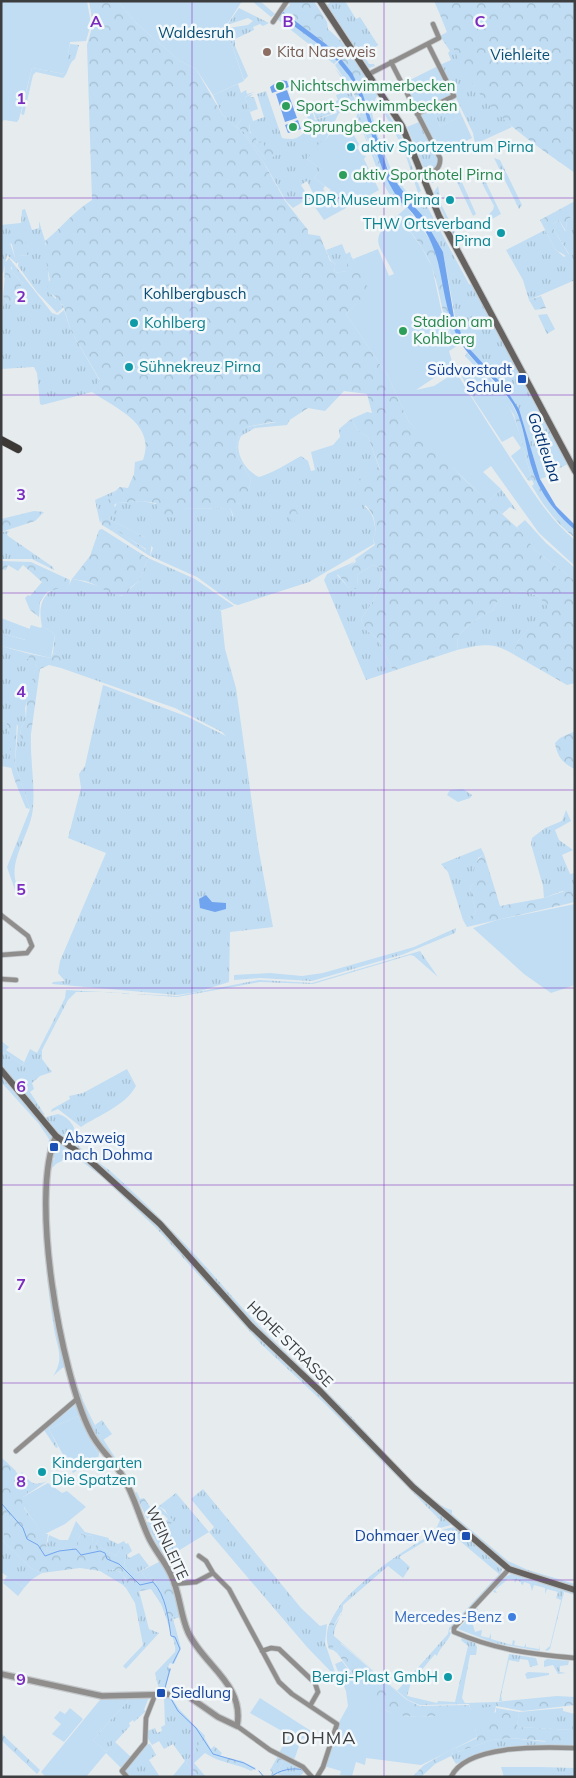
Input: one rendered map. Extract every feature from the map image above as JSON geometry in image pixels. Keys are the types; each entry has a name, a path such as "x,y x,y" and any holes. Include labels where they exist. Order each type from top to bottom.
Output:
{"highway":[{"path":"1,443 18,449"}],"main road":[{"path":"324,2 402,126 439,216 575,471"},
{"name":"HOHE STRASSE","path":"1,1070 56,1136 89,1160 160,1224 251,1326 321,1392 413,1487 509,1569 575,1590"}],"street":[{"path":"274,20 287,1"},
{"path":"369,74 439,38 433,24"},
{"path":"417,114 454,96 428,44"},
{"path":"391,62 440,162 436,170 423,177"},
{"path":"1,915 28,936 32,946 27,953 1,955"},
{"path":"1,979 16,980"},
{"name":"WEINLEITE","path":"56,1136 48,1168 47,1234 59,1331 77,1399 97,1444 125,1480 151,1542 166,1565 193,1642 232,1689 237,1726"},
{"path":"16,1451 77,1399"},
{"path":"199,1556 206,1561 213,1573 229,1589 279,1682 337,1724 323,1767 317,1777"},
{"path":"509,1569 454,1628 454,1632 495,1648 514,1652 575,1658"},
{"path":"174,1584 192,1583 213,1573"},
{"path":"262,1651 271,1648 279,1649 315,1683 318,1692 310,1706"},
{"path":"1,1674 102,1696 187,1695 218,1717 237,1726 270,1750 303,1767 312,1777"},
{"path":"127,1777 122,1772 145,1742 146,1718 155,1695"},
{"path":"451,1777 462,1763 485,1755 524,1748 575,1748"}],"green space":[{"path":"1,1 87,1 91,24 86,41 70,42 65,74 32,68 17,122 4,120 1,123"},
{"name":"Kohlbergbusch","path":"89,1 118,1 136,23 180,61 196,69 222,114 246,137 264,163 285,201 308,230 308,234 320,236 330,261 336,264 334,267 335,273 347,271 347,261 351,256 372,289 346,314 388,376 409,422 467,482 524,534 536,551 575,581 575,683 567,685 513,654 518,641 548,607 538,596 522,591 505,596 497,602 493,610 472,622 458,636 457,650 393,671 379,640 365,629 361,619 379,589 382,568 373,565 357,575 358,584 356,589 349,588 335,571 343,570 356,562 355,559 375,545 373,538 376,533 374,518 359,496 358,486 359,479 380,469 368,437 359,432 351,419 367,412 372,413 367,394 344,391 325,411 308,408 285,423 272,422 246,427 239,434 236,450 238,458 251,479 249,490 238,504 236,517 234,517 230,508 180,509 178,517 171,517 161,513 156,503 142,501 117,503 114,505 117,512 116,516 110,516 109,519 152,541 150,556 145,553 146,549 116,530 112,531 102,525 103,509 112,494 120,487 128,488 134,474 135,462 143,460 146,447 144,437 139,427 123,411 92,392 100,380 71,331 63,305 56,301 56,297 50,293 47,285 50,280 43,247 46,245 45,241 79,209 92,200 87,45 93,24"},
{"name":"Waldesruh","path":"118,1 242,1 226,26 233,37 230,39 244,81 213,95 196,69 180,61 136,23"},
{"path":"252,1 260,1 275,14 271,17"},
{"path":"289,1 314,1 327,22 328,29 341,41 378,94 373,104 375,108 367,106 357,82 341,59 343,56 340,58 326,44 282,11 290,5"},
{"path":"332,1 345,1 356,19 360,17 378,45 364,56 369,64 374,64 375,66 369,68 327,5"},
{"name":"Viehleite","path":"434,1 575,1 575,173 520,133 483,98 461,65"},
{"path":"239,8 269,23 253,27 254,30 235,39 235,46 248,76 244,80 230,39 233,36 228,28 248,25 253,21 248,18 227,25"},
{"path":"279,15 321,46 337,61 334,64 277,19"},
{"path":"447,32 473,85 512,127 475,144 473,133 440,65 451,60 448,53 450,51 440,36"},
{"path":"70,44 79,45 75,59 65,76 63,78 36,72 33,75 24,115 21,114 32,68 64,74"},
{"path":"338,62 354,84 361,100 380,161 403,207 389,189 359,120 360,109 354,94 335,65"},
{"path":"438,66 451,92 451,97 418,112 404,83"},
{"path":"335,68 347,83 356,102 339,113 324,143 307,159 321,169 314,178 325,186 323,189 325,191 313,193 307,181 301,185 309,198 293,208 286,201 266,166 246,137 222,114 213,95 238,84 241,93 246,90 247,94 254,92 245,97 253,121 264,117 257,94 266,91 282,138 292,139 311,128 305,110 311,108 315,120 337,113 334,102 338,100 336,95 347,91 344,82","holes":["242,119 249,122 253,137 265,147 266,160 245,133 236,126"]},
{"path":"253,94 250,97 254,97 258,109 250,112 245,97"},
{"path":"379,99 400,133 421,191 418,193 404,150 380,105 378,106"},
{"path":"454,99 462,116 440,126 432,108"},
{"path":"327,104 331,114 316,119 312,106"},
{"path":"370,105 377,134 390,167 405,190 413,198 410,201 393,177 382,155 367,106"},
{"path":"359,106 359,120 369,145 393,195 403,207 388,192 382,180 356,119"},
{"path":"432,108 440,126 462,116 472,138 440,154 419,114"},
{"path":"244,112 249,122 250,133 255,134 257,143 262,141 265,147 276,144 277,155 266,160 245,133 236,126 242,119 240,113"},
{"path":"419,122 439,162 436,168 426,173 407,127"},
{"name":"aktiv Sporthotel Pirna","path":"348,125 359,144 357,148 362,155 366,156 364,159 379,190 324,220 312,203 331,190 314,178 321,169 307,159 321,141 324,142 329,135"},
{"path":"494,158 500,160 522,205 519,209"},
{"path":"282,166 285,167 285,177 278,178 275,177 274,170 275,167"},
{"path":"470,169 480,170 501,214 492,219 488,215 494,206 476,172"},
{"path":"440,172 443,177 433,183 430,182 428,177"},
{"path":"463,174 461,180 476,214 473,216 456,180 458,176"},
{"path":"438,186 442,206 459,240 453,235 435,196 434,192"},
{"path":"421,195 469,284 473,285 568,464 560,468 557,464 544,469 546,477 540,479 519,409 503,385 466,345 457,327 443,252 422,215 411,203"},
{"path":"575,201 575,215 566,220 567,230 559,220 553,224 553,228 569,258 555,249 540,220"},
{"path":"407,207 433,244 457,337 453,339 446,322 429,261 398,215"},
{"path":"25,209 32,230 39,228 39,221 45,241 50,293 64,307 57,313 37,292 18,266 19,256 29,255 10,243 17,264 7,255 3,273 1,273 1,225 21,223 22,210"},
{"path":"398,215 422,248 432,267 444,323 457,346 449,351 453,365 416,390 434,386 456,372 536,497 566,533 575,540 575,566 539,533 491,466 483,472 501,489 488,502 409,422 388,376 346,314 371,289 365,284 353,259 378,249 389,276 394,274 378,242 382,230"},
{"path":"575,215 575,280 529,300 523,280 506,250 545,230 555,249 564,257 569,254 553,228 553,224 559,220 565,231 567,230 566,220"},
{"path":"21,228 29,255 19,256 20,261 16,263 9,230"},
{"path":"342,244 346,254 350,252 351,256 347,261 347,271 335,273 334,267 336,264 331,261 326,250"},
{"path":"9,258 52,313 58,315 64,310 71,331 100,381 92,392 42,405 40,404 37,373 34,367 1,369 3,296 8,303 12,303 13,296 23,283 12,272 12,267 6,269 7,277 4,278 5,263"},
{"path":"9,263 13,273 23,283 13,296 12,303 8,303 3,296 6,266"},
{"path":"541,296 546,308 535,310 529,300"},
{"path":"547,314 555,329 547,334 538,315"},
{"path":"467,353 510,400 520,420 536,479 554,509 575,530 575,538 551,514 532,486 534,484 532,480 529,481 527,479 531,476 514,415 498,390 465,356"},
{"path":"474,366 499,391 507,403 518,430 531,476 527,479 511,456 521,448 513,436 502,442 473,398 481,392 474,384 476,382 468,370"},
{"path":"468,370 481,392 473,398 461,375"},
{"path":"351,419 359,432 368,437 380,470 371,474 365,507 372,515 374,522 376,533 373,538 374,544 309,582 238,605 234,604 197,577 150,556 153,548 146,538 109,519 117,503 142,501 180,509 230,508 233,517 241,497 249,490 251,479 238,458 236,450 239,434 246,427 290,420 287,425 255,428 241,436 238,448 241,459 249,470 259,477 301,456 308,461 311,471 315,470 311,452 333,445 340,437 339,429"},
{"path":"501,489 517,511 510,507 502,514 488,502"},
{"path":"115,491 105,508 100,523 95,500"},
{"path":"292,503 295,504 294,507 298,514 293,524 288,515"},
{"path":"34,511 44,512 35,521 1,532 1,519"},
{"path":"525,520 546,543 575,568 575,581 536,551 517,527"},
{"path":"102,529 148,558 140,580 130,588 127,595 117,595 88,582 72,579 90,556 99,530"},
{"path":"116,529 146,550 145,553 112,531"},
{"path":"9,531 8,536 53,567 54,570 32,559 1,559 1,532"},
{"path":"148,558 195,579 234,606 219,611 221,611 225,649 236,688 258,846 273,927 230,932 229,982 197,992 177,995 52,984 53,982 65,981 58,973 60,961 106,853 68,838 81,788 79,774 85,766 103,685 188,717 226,736 222,732 175,708 61,668 60,657 53,653 55,634 42,626 41,618 42,604 48,593 54,589 69,585 72,579 104,588 122,596 140,580"},
{"path":"1,561 31,562 70,580 69,585 47,592 40,602 39,617 30,610 25,598 28,595 30,596 42,582 23,565 18,571 8,565 6,570 1,569"},
{"path":"356,561 337,575 349,588 358,584 357,575 373,565 382,568 379,589 361,619 365,629 379,640 393,671 366,680 324,580 327,574"},
{"path":"522,591 538,596 549,607 518,641 513,654 499,647 486,645 457,650 458,636 472,622 493,610 497,602 505,596"},
{"path":"1,618 30,629 26,640 1,633"},
{"path":"31,625 41,628 42,626 55,634 51,658 1,646 1,633 25,640"},
{"path":"1,646 30,654 28,659 20,659 37,665 25,708 26,719 21,728 20,738 31,734 33,790 31,819 16,863 15,874 17,885 23,895 21,896 15,890 7,867 30,809 15,765 18,726 12,719 1,714"},
{"path":"53,653 61,657 61,668 49,665 40,669 31,734 23,739 20,738 21,728 26,719 27,696 37,665 20,662 20,659 28,659 30,654 51,658"},
{"path":"1,714 17,720 15,765 30,809 26,808 12,773 9,733 6,722 1,720"},
{"path":"1,720 6,722 12,740 12,768 1,766"},
{"path":"575,731 575,769 561,759 555,743 560,738"},
{"path":"463,789 472,795 470,798 458,802 447,795 450,790"},
{"path":"566,810 571,821 555,830 559,840 573,850 562,855 570,874 575,873 575,893 562,891 544,898 543,886 531,844 532,838 545,828 562,821"},
{"path":"481,848 484,854 478,858 474,883 470,887 476,913 463,920 448,872 441,864"},
{"path":"484,854 500,906 544,898 568,890 575,893 575,902 467,927 463,920 476,913 470,887 474,883 473,875 476,863"},
{"path":"575,904 575,985 551,993 524,974 473,928 497,920"},
{"path":"456,928 455,933 404,954 312,981 260,978 234,980 234,975 270,973 302,976 323,973 414,947"},
{"path":"420,951 438,977 414,956 410,955 313,984 260,982 177,997 126,993 177,996 259,980 312,983"},
{"path":"66,990 103,992 76,992 68,1000 42,1050 42,1059 52,1072 40,1076 32,1083 34,1089 30,1092 45,1115 41,1114 1,1066 1,1051 23,1065 30,1049 37,1053 65,998"},
{"path":"1,1041 9,1047 6,1050 24,1062 23,1065 1,1051"},
{"path":"127,1069 136,1086 131,1093 119,1105 81,1127 58,1109 51,1112 52,1109 70,1099 69,1096 83,1093"},
{"path":"1,1073 49,1132 52,1139 46,1168 45,1234 66,1367 53,1376 59,1364 59,1353 47,1282 43,1211 46,1163 49,1139 39,1124 1,1082"},
{"path":"58,1114 64,1116 75,1130 70,1142 63,1139 46,1120 46,1117"},
{"path":"76,1136 79,1146 83,1151 125,1184 202,1262 258,1324 354,1419 397,1466 429,1496 442,1506 452,1510 452,1514 508,1561 528,1570 575,1584 575,1588 522,1571 507,1564 415,1486 252,1324 174,1236 72,1145"},
{"path":"56,1142 59,1142 88,1162 146,1214 320,1395 451,1525 436,1529 440,1520 324,1403 261,1344 157,1229 102,1177 76,1157 69,1157 51,1169 52,1160 55,1159 51,1155"},
{"path":"48,1209 50,1243 53,1272 50,1250"},
{"path":"53,1272 58,1292 55,1293 53,1276"},
{"path":"73,1377 75,1377 83,1401 94,1424 122,1467 105,1452 98,1440 85,1413"},
{"path":"76,1404 99,1450 99,1456 78,1416 49,1429 58,1447 56,1448 44,1430"},
{"path":"78,1416 99,1456 73,1473 49,1429"},
{"path":"102,1420 112,1434 103,1440 95,1425"},
{"path":"1,1457 15,1470 29,1493 23,1497 24,1508 43,1534 48,1534 46,1550 48,1552 75,1548 78,1546 78,1539 81,1534 93,1536 91,1549 94,1550 98,1540 103,1538 107,1544 101,1544 100,1547 116,1556 122,1546 124,1546 127,1551 124,1565 127,1569 130,1567 137,1573 141,1571 147,1580 153,1577 156,1583 174,1587 178,1615 167,1620 161,1604 151,1589 136,1592 129,1587 126,1588 123,1585 126,1579 120,1572 112,1569 100,1571 80,1568 42,1573 31,1568 3,1541 5,1538 1,1528"},
{"path":"22,1472 35,1484 47,1481 29,1493 19,1475"},
{"path":"48,1483 62,1493 67,1491 86,1507 65,1524 43,1535 22,1504 23,1497"},
{"path":"203,1489 301,1608 320,1626 327,1624 325,1643 337,1678 307,1647 209,1532 214,1527 191,1499"},
{"path":"137,1492 140,1499 144,1498 153,1511 159,1506 172,1519 172,1523 162,1531 175,1545 174,1549 169,1549 169,1545 162,1534 155,1537 148,1522 154,1520 161,1530 168,1525 166,1521 168,1519 159,1513 147,1519 135,1493"},
{"path":"176,1493 209,1532 165,1559 146,1523 148,1522 155,1536 162,1534 171,1550 174,1549 175,1545 162,1531 172,1523 165,1510 159,1506"},
{"path":"76,1521 85,1532 109,1538 118,1544 124,1541 126,1544 128,1543 132,1551 127,1555 129,1558 139,1553 149,1566 137,1573 131,1568 127,1569 124,1565 127,1551 122,1546 116,1556 100,1547 98,1540 94,1550 91,1549 93,1536 81,1534 78,1539 78,1546 75,1548 48,1552 46,1550 49,1535 60,1540 68,1540"},
{"path":"456,1527 502,1569 501,1573 449,1631 451,1633 450,1636 437,1656 435,1654 411,1683 407,1696 437,1703 438,1701 455,1702 468,1646 461,1640 462,1638 475,1643 477,1647 476,1655 470,1655 462,1698 465,1703 496,1702 496,1706 471,1711 469,1704 420,1705 408,1700 397,1691 448,1634 449,1628 499,1574 447,1530 440,1532 399,1557 410,1567 403,1578 388,1566 343,1605 342,1613 339,1607 347,1597 375,1572 429,1536 444,1530"},
{"path":"1,1528 5,1538 3,1541 31,1568 42,1573 31,1580 24,1588 1,1572"},
{"path":"161,1561 174,1587 160,1590 153,1577 147,1580 141,1571"},
{"path":"101,1569 120,1572 126,1582 123,1585 100,1571"},
{"path":"511,1574 575,1592 575,1595 516,1578 564,1592 550,1649 547,1651 545,1650 550,1646 561,1600 556,1598 558,1592 547,1589 545,1594 545,1588 534,1585 532,1591 530,1584 524,1582 523,1585 516,1580 515,1583 514,1580 508,1579 495,1590 497,1593 493,1592 503,1578"},
{"path":"7,1576 24,1588 18,1596 3,1583"},
{"path":"129,1587 139,1591 149,1629 159,1633 126,1669 123,1666 143,1645 135,1603 126,1588"},
{"path":"175,1604 178,1604 181,1617 173,1619 181,1648 174,1664 170,1663 168,1667 171,1669 166,1686 167,1692 160,1694 155,1673 175,1652 174,1641 167,1620 178,1615"},
{"path":"339,1607 342,1610 333,1627 333,1650 329,1649 327,1643 327,1632 330,1622"},
{"path":"478,1608 476,1618 478,1619 472,1622 475,1632 482,1630 481,1636 489,1638 491,1633 491,1639 512,1645 513,1640 515,1641 514,1645 524,1647 526,1643 526,1647 539,1649 539,1645 540,1651 494,1643 458,1629"},
{"path":"340,1617 335,1627 334,1636 381,1677 341,1643 337,1653 333,1650 333,1627"},
{"path":"340,1643 407,1700 420,1706 469,1705 471,1711 440,1716 416,1717 387,1711 373,1700 337,1653"},
{"path":"509,1654 536,1658 538,1665 530,1667 528,1660 520,1659 519,1662 509,1660 501,1695 502,1701 499,1701"},
{"path":"547,1659 569,1661 568,1665 560,1666 560,1672 566,1673 558,1674 553,1665 544,1667 544,1661"},
{"path":"342,1661 371,1697 389,1712 402,1716 429,1717 496,1706 493,1718 482,1720 481,1726 475,1728 477,1737 421,1765 366,1758 365,1765 356,1762 352,1776 340,1775 341,1771 324,1766 338,1724 348,1706 346,1691 335,1664"},
{"path":"528,1672 549,1673 549,1675 527,1679 525,1674"},
{"path":"557,1696 575,1697 575,1705 523,1711 496,1706 496,1702"},
{"path":"131,1697 149,1697 144,1710 146,1711 134,1722 133,1720 129,1723 130,1726 106,1752 93,1740"},
{"path":"131,1697 93,1740 106,1752 115,1742 132,1758 122,1769 106,1753 86,1777 46,1777 41,1772 99,1701 103,1698"},
{"path":"164,1697 171,1697 179,1709 205,1736 186,1763 199,1777 172,1777 185,1761 173,1744 164,1749 159,1741 152,1745 147,1737 147,1731 155,1728 157,1733 162,1731 161,1727 165,1725"},
{"path":"260,1698 314,1733 313,1741 303,1738 301,1741 297,1738 295,1744 299,1746 294,1760 279,1753 289,1735 250,1713"},
{"path":"70,1708 83,1719 64,1742 52,1734 61,1724 54,1718 60,1711 65,1714"},
{"path":"496,1708 519,1712 517,1727 572,1730 572,1723 575,1719 575,1747 544,1747 541,1744 546,1741 510,1738 492,1740 458,1752 456,1748 477,1738 475,1728 481,1720 496,1712"},
{"path":"563,1708 563,1711 575,1714 572,1730 517,1727 519,1712"},
{"path":"1,1733 40,1770 37,1774 1,1740"},
{"path":"204,1737 211,1749 214,1746 222,1753 220,1756 242,1761 256,1768 251,1771 216,1759 205,1753 194,1763 206,1777 199,1777 186,1763"},
{"path":"477,1737 456,1748 458,1752 492,1740 510,1738 547,1742 541,1744 544,1747 476,1755 456,1764 451,1756 453,1754 451,1751 421,1765"},
{"path":"150,1744 156,1755 149,1760 160,1777 128,1777 125,1770 145,1745"},
{"path":"451,1750 453,1755 435,1764 421,1777 412,1777 424,1765"},
{"path":"278,1756 284,1759 279,1769 286,1777 277,1774 270,1777 272,1772 270,1770"},
{"path":"284,1759 305,1771 299,1777 286,1777 279,1769"},
{"path":"501,1767 539,1767 539,1777 504,1777"},
{"path":"539,1767 575,1768 575,1777 539,1777"}],"water":[{"path":"282,11 326,44 340,58 337,61 321,46 279,15"},
{"path":"341,59 352,73 363,95 388,171 410,201 404,206 386,176 361,100 352,81 338,62"},
{"name":"Nichtschwimmerbecken","path":"280,80 287,81 289,87 272,93 270,87"},
{"name":"Sport-Schwimmbecken","path":"287,90 297,118 285,122 276,94"},
{"name":"Sprungbecken","path":"298,120 301,129 288,133 285,125"},
{"path":"411,203 422,215 443,252 454,317 466,345 503,385 519,409 540,479 556,506 575,525 575,530 555,510 539,486 515,408 496,382 472,358 459,340 448,311 435,252 429,237 407,207"},
{"path":"206,895 212,902 226,903 226,909 215,912 200,908 199,899"}],"waterway":[{"path":"1,1503 23,1528 27,1539 38,1545 45,1556 59,1551 76,1549 81,1555 100,1551 105,1553 107,1559 119,1564 140,1585 153,1582 164,1600 171,1636 175,1637 180,1649 173,1663"},
{"path":"166,1692 165,1688 170,1669"},
{"path":"170,1697 178,1711 196,1728 213,1754 244,1763 255,1769"},
{"path":"271,1777 286,1770 303,1770"},
{"path":"259,1771 264,1777"}],"place":[{"name":"Kita Naseweis","path":"267,52"},
{"name":"Nichtschwimmerbecken","path":"280,86"},
{"name":"Sport-Schwimmbecken","path":"286,106"},
{"name":"Sprungbecken","path":"293,127"},
{"name":"aktiv Sportzentrum Pirna","path":"351,147"},
{"name":"aktiv Sporthotel Pirna","path":"343,175"},
{"name":"DDR Museum Pirna","path":"450,200"},
{"name":"THW Ortsverband Pirna","path":"501,233"},
{"name":"Kohlberg","path":"134,323"},
{"name":"Stadion am Kohlberg","path":"403,331"},
{"name":"Sühnekreuz Pirna","path":"129,367"},
{"name":"Südvorstadt Schule","path":"522,379"},
{"name":"Abzweig nach Dohma","path":"54,1147"},
{"name":"Kindergarten Die Spatzen","path":"42,1472"},
{"name":"Dohmaer Weg","path":"466,1536"},
{"name":"Mercedes-Benz","path":"512,1617"},
{"name":"Bergi-Plast GmbH","path":"448,1677"},
{"name":"Siedlung","path":"161,1693"}],"district":[{"name":"DOHMA","path":"319,1738"}],"water label":[{"name":"Gottleuba","path":"545,447"}]}
